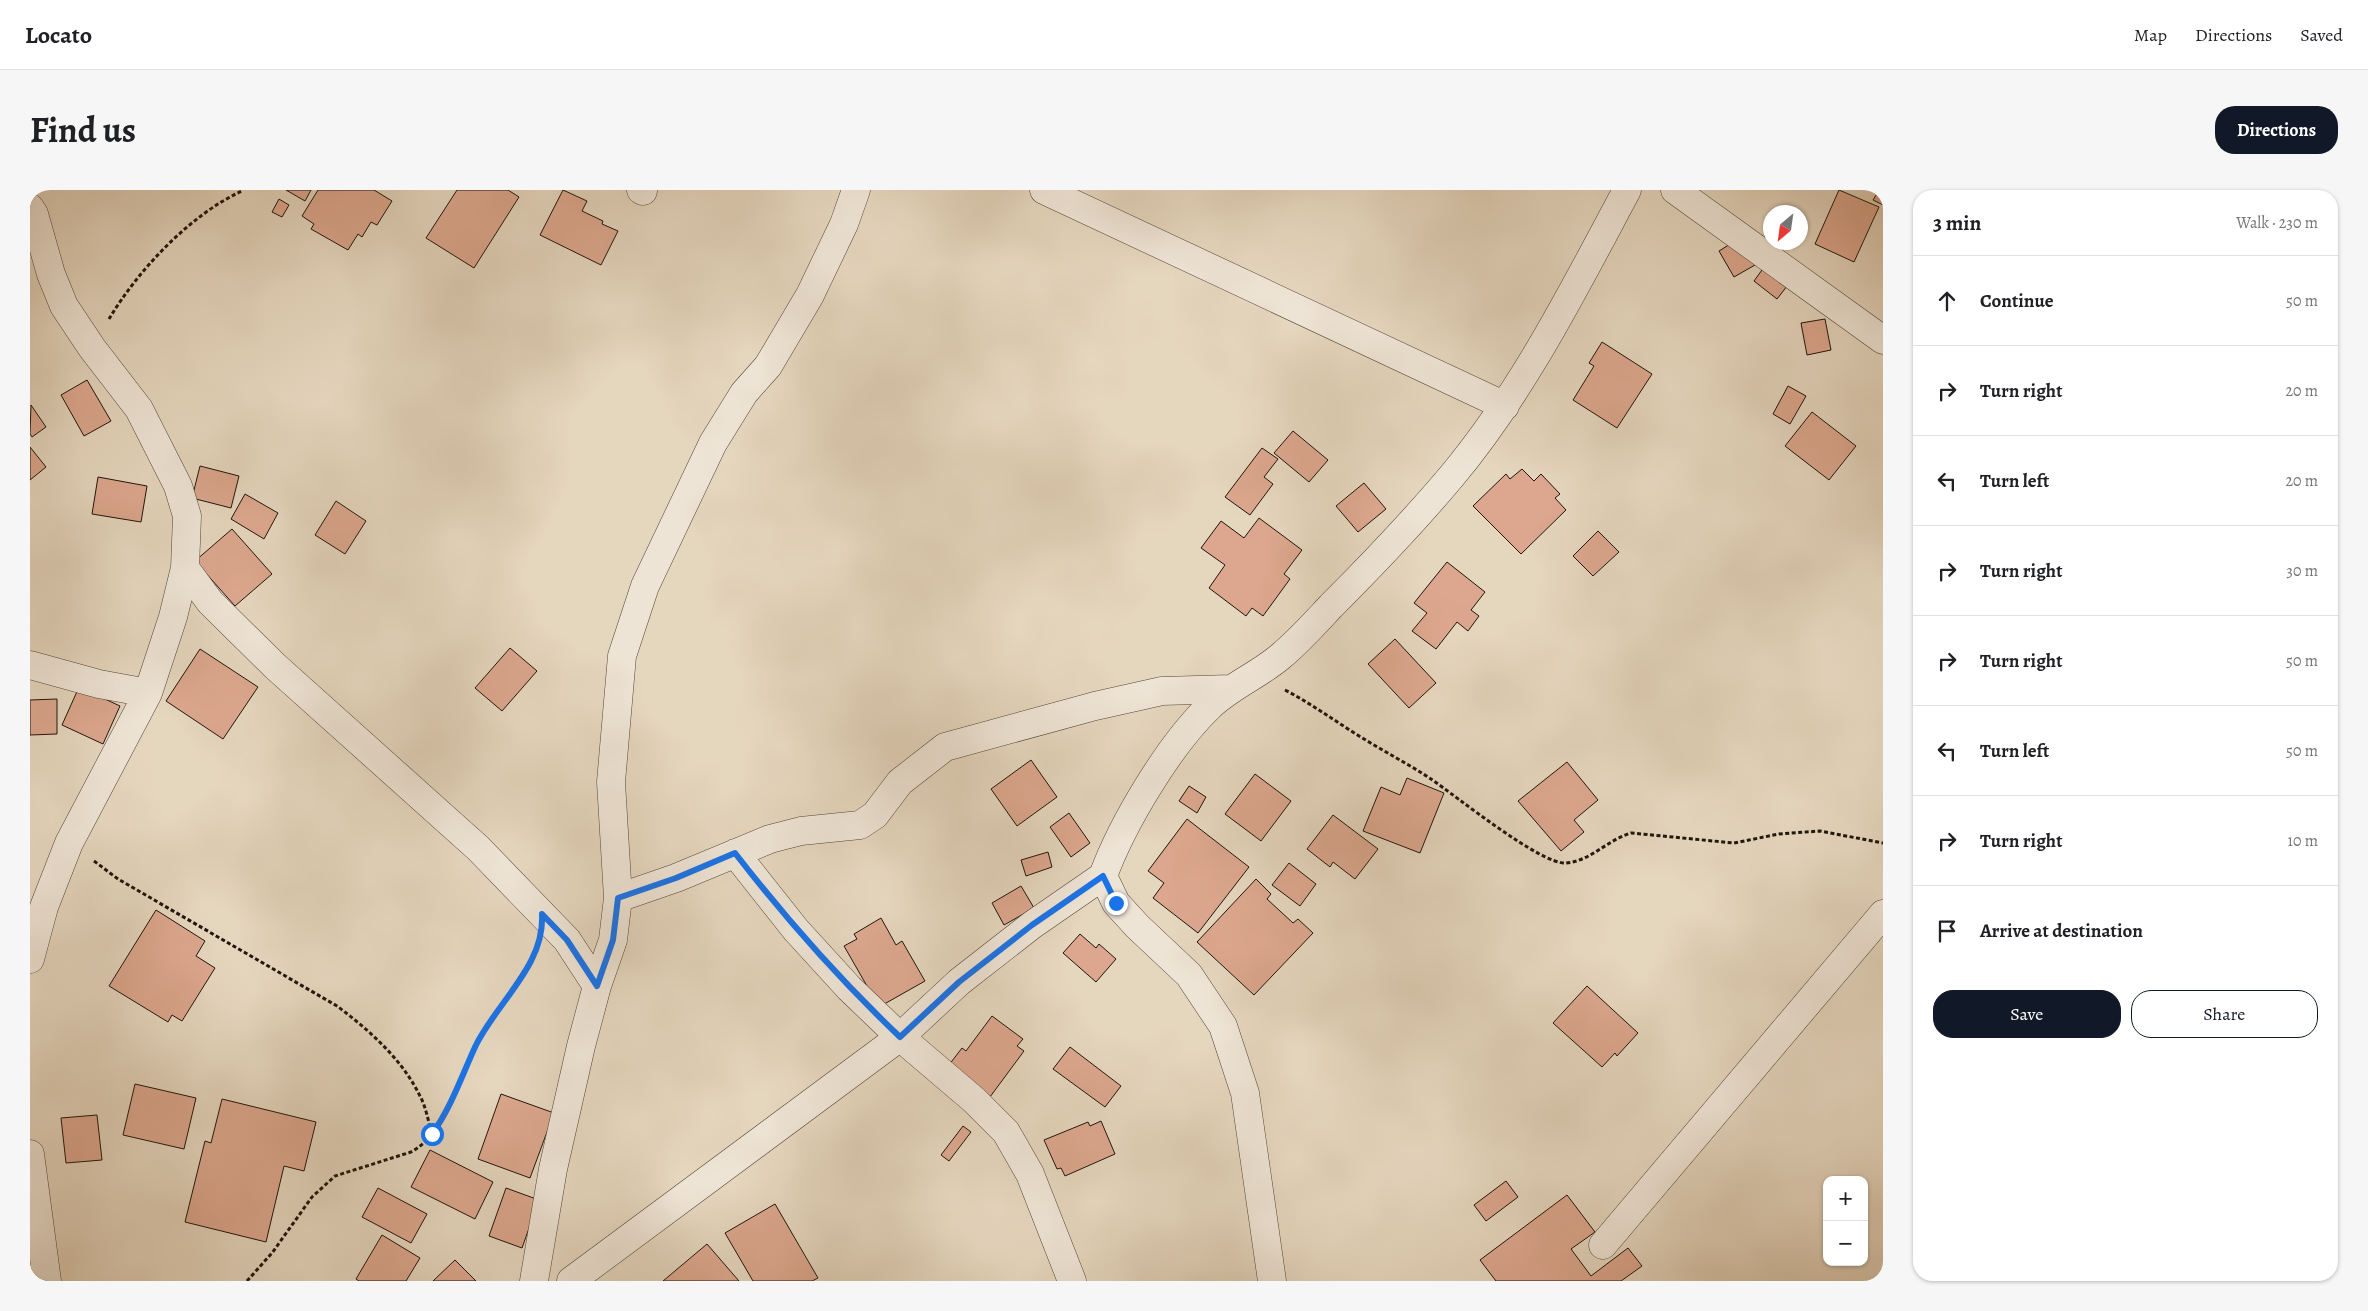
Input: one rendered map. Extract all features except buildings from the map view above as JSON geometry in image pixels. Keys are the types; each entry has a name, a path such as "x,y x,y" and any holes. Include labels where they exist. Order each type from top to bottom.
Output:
{"street":[{"path":"534,1281 553,1169 597,986 613,940 618,898 611,782 622,656 642,595 713,443 744,394 768,366 810,295 844,224 856,190"},
{"path":"1044,190 1505,406"},
{"path":"571,1281 900,1037 966,976 1032,925 1103,876 1113,850 1157,774 1193,724 1239,684 1282,655 1362,575 1451,477 1505,406 1565,306 1627,190"},
{"path":"1675,190 1883,340"},
{"path":"30,208 34,214 51,274 64,306 92,348 139,409 178,486 187,516 185,568 173,617 148,693 70,843 44,907 30,959"},
{"path":"185,568 210,602 269,661 478,848 567,940 597,986"},
{"path":"30,665 99,684 148,693"},
{"path":"618,898 676,878 770,839 793,833 860,825 875,815 900,782 945,747 1095,706 1162,692 1239,684"},
{"path":"735,853 796,930 849,988 900,1037 974,1100 1006,1132 1030,1174 1072,1281"},
{"path":"1103,876 1116,903 1137,926 1190,974 1223,1026 1245,1093 1272,1281"},
{"path":"1603,1245 1883,914"},
{"path":"30,1154 41,1274"}],"path":[{"path":"92,348 112,315 136,282 182,230 223,199 242,190"},
{"path":"1239,684 1280,688 1306,701 1430,779 1527,848 1564,864 1584,860 1617,837 1630,832 1734,843 1779,834 1820,831 1883,843"},
{"path":"70,843 118,880 337,1006 366,1027 404,1070 420,1096 432,1134"},
{"path":"247,1281 272,1253 312,1197 334,1176 411,1152 432,1134 444,1117 477,1043 539,946 543,928 542,914"}],"route":[{"path":"432,1134 444,1117 477,1043 528,966 539,946 543,928 542,914 567,940 597,986 613,940 618,898 676,878 735,853 796,930 849,988 900,1037 959,982 1032,925 1103,876 1116,903"}]}
